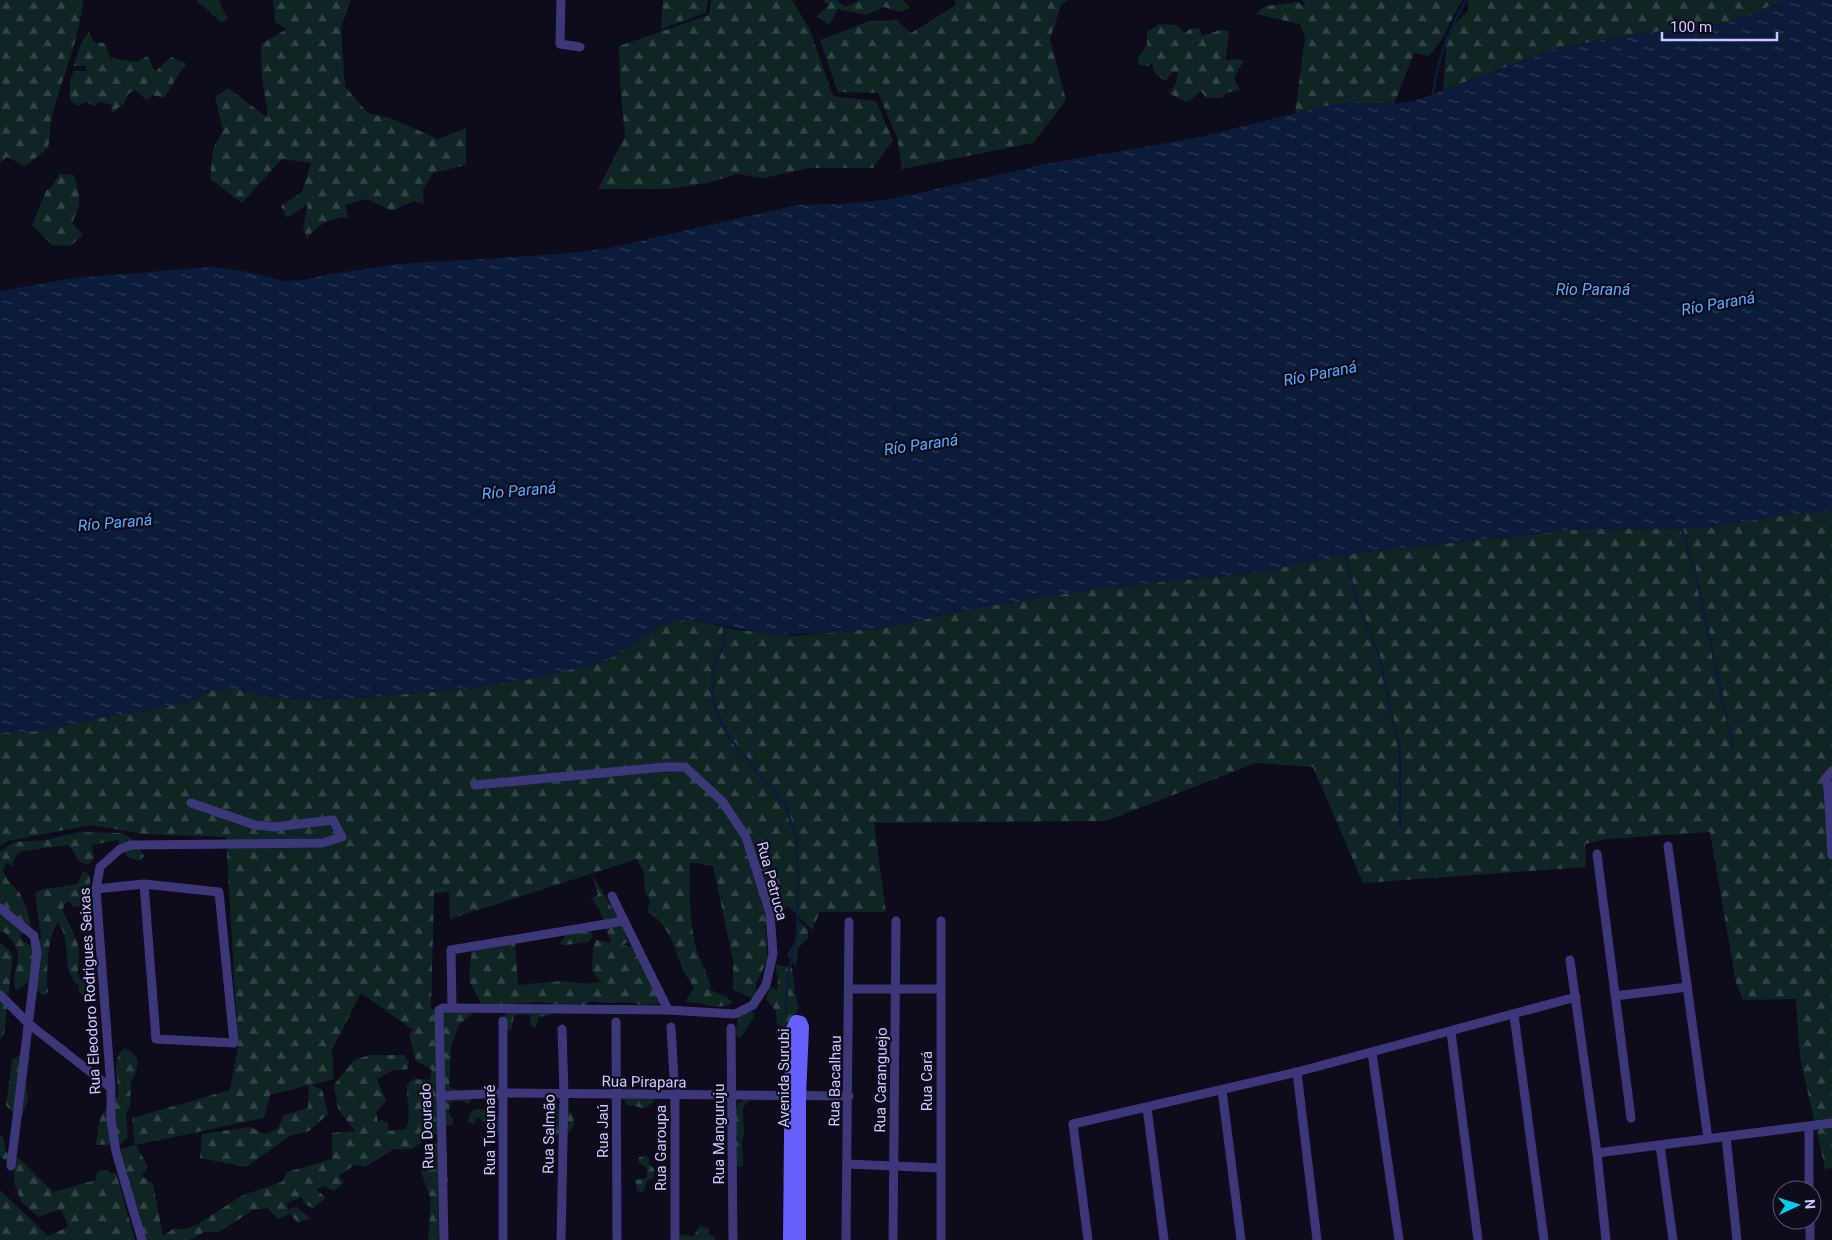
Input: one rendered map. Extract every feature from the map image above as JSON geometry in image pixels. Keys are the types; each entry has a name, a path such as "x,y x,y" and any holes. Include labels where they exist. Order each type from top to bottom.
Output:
{"street":[{"path":"562,0 560,44 580,47"},
{"name":"Rua Petruca","path":"439,1010 452,1008 668,1010 735,1014 753,1005 766,984 773,954 770,913 746,836 722,801 685,767 665,767 475,785"},
{"path":"1832,771 1826,778 1830,786 1832,855"},
{"name":"Rua Eleodoro Rodrigues Seixas","path":"142,1240 116,1152 111,1120 111,1088 96,888 100,867 120,849 132,846 322,843 342,837 333,820 274,827 255,825 191,803"},
{"path":"1668,846 1708,1139"},
{"path":"1597,854 1631,1118"},
{"path":"96,888 144,884 218,892 234,1043 156,1040 144,884"},
{"path":"612,896 668,1010"},
{"path":"0,908 34,936 37,953 11,1166"},
{"path":"452,1008 451,950 624,921"},
{"name":"Rua Caranguejo","path":"893,1240 896,921"},
{"name":"Rua Cará","path":"941,921 941,1240"},
{"name":"Rua Bacalhau","path":"846,1240 849,1096 849,922"},
{"path":"1570,960 1597,1153 1606,1240"},
{"path":"1616,996 1687,986"},
{"path":"849,989 941,989"},
{"path":"0,995 29,1024 111,1088"},
{"path":"1088,1240 1073,1124 1298,1072 1576,997"},
{"name":"Rua Dourado","path":"439,1010 444,1240"},
{"path":"1514,1015 1544,1240"},
{"name":"Rua Tucunaré","path":"503,1021 505,1093 503,1240"},
{"name":"Avenida Surubi","path":"789,1240 794,1097 803,1027 802,1022 796,1021 791,1031 794,1097 800,1240"},
{"name":"Rua Jaú","path":"616,1022 617,1240"},
{"name":"Rua Garoupa","path":"671,1027 675,1096 675,1240"},
{"name":"Rua Manguruju","path":"731,1028 733,1240"},
{"name":"Rua Salmão","path":"561,1240 564,1094 562,1029"},
{"path":"1450,1032 1478,1240"},
{"path":"1372,1053 1399,1240"},
{"path":"1298,1072 1317,1240"},
{"path":"1222,1090 1241,1240"},
{"name":"Rua Pirapara","path":"440,1096 505,1093 675,1096 849,1096"},
{"path":"1147,1108 1164,1240"},
{"path":"1597,1153 1809,1128 1832,1123"},
{"path":"1809,1128 1810,1180"},
{"path":"1726,1137 1737,1240"},
{"path":"1660,1145 1673,1240"},
{"path":"847,1164 940,1168"}],"green space":[{"path":"0,0 83,0 78,30 53,113 48,148 25,166 7,157 0,163"},
{"path":"196,0 222,0 219,2 228,19 222,23"},
{"path":"273,0 351,0 341,28 345,87 368,113 393,119 438,139 466,128 466,165 433,173 423,190 424,204 414,201 392,211 367,199 345,205 348,218 336,218 325,222 307,238 303,228 308,204 287,218 281,206 302,192 311,163 282,159 242,203 210,179 213,149 223,130 215,97 228,88 268,118 262,77 261,44 287,29 275,22"},
{"path":"663,0 708,0 706,13 661,29"},
{"path":"711,0 792,0 809,28 833,96 876,101 893,140 873,168 809,168 764,178 737,174 708,183 667,189 598,189 625,137 619,46 709,15"},
{"path":"823,0 837,0 845,7 860,0 903,0 910,8 899,12 884,7 866,15 838,9 829,25 817,16 829,5"},
{"path":"954,0 1068,0 1061,5 1050,39 1066,100 1033,143 902,169 897,138 878,93 838,92 820,40 870,21 896,20 911,33 956,5"},
{"path":"1302,0 1463,0 1434,50 1428,56 1414,53 1394,104 1344,104 1319,107 1295,113 1305,38 1300,24 1256,14 1265,6 1297,2 1305,6"},
{"path":"1468,0 1786,0 1727,23 1630,35 1558,48 1443,90 1446,47 1452,27 1468,11"},
{"path":"1159,24 1176,25 1185,33 1190,29 1199,28 1202,36 1220,30 1229,31 1225,61 1244,60 1234,78 1240,90 1226,93 1222,98 1206,98 1201,91 1185,102 1169,93 1176,83 1178,72 1172,72 1166,81 1156,74 1152,62 1149,66 1139,65 1138,57 1147,46 1147,32"},
{"path":"89,32 94,42 104,43 111,58 136,62 148,56 155,72 171,57 186,63 164,98 153,95 146,100 135,90 128,94 125,102 111,114 112,105 100,102 94,106 86,102 77,106 70,100 70,81 74,71 86,71 86,66 73,66 81,44"},
{"path":"59,174 74,175 79,194 78,209 72,223 83,235 70,246 52,245 32,225 46,191 52,186"},
{"path":"1832,511 1832,1168 1825,1169 1800,1057 1796,999 1743,1000 1736,983 1710,832 1607,839 1585,844 1586,867 1363,883 1313,767 1256,763 1106,821 874,823 886,912 820,912 812,930 788,906 765,925 768,959 756,984 755,1000 733,989 733,960 713,866 690,862 690,909 695,945 711,990 727,997 733,1003 726,1006 685,1002 694,987 684,972 666,929 661,922 647,912 650,901 645,892 644,873 637,859 450,919 449,892 434,893 431,1008 443,1011 474,1012 459,1025 451,1047 449,1087 461,1091 470,1089 476,1094 468,1104 462,1101 451,1102 448,1112 453,1119 453,1125 446,1126 444,1131 430,1136 412,1149 394,1149 365,1167 354,1165 339,1176 344,1182 334,1191 324,1186 316,1189 326,1198 313,1208 305,1204 301,1197 287,1203 288,1209 297,1207 310,1218 298,1223 290,1214 278,1219 268,1208 253,1210 219,1232 204,1232 190,1240 143,1240 118,1150 135,1145 132,1118 230,1090 238,1045 226,837 145,834 90,825 8,841 0,846 0,733 151,710 184,703 216,689 232,688 276,698 299,700 359,698 465,689 530,679 646,635 661,625 688,619 738,630 794,636 883,628 977,608 1102,588 1255,573 1347,554 1582,529 1707,528 1784,515","holes":["361,993 413,1030 409,1034 416,1061 432,1070 430,1080 413,1079 407,1084 409,1112 406,1129 388,1131 388,1123 382,1120 378,1122 376,1112 386,1101 377,1079 391,1071 408,1069 409,1062 404,1055 370,1055 354,1060 334,1085 338,1109 355,1131 332,1133 332,1159 287,1172 282,1182 243,1195 196,1225 186,1229 173,1229 163,1236 153,1184 142,1176 148,1167 136,1145 264,1118 270,1095 309,1085 308,1108 284,1115 277,1129 265,1134 250,1127 202,1134 200,1158 246,1167 290,1136 309,1131 328,1114 322,1089 311,1085 334,1079 332,1050"]},
{"path":"78,832 122,833 133,840 144,856 140,861 127,857 117,840 92,845 94,858 90,864 81,863 68,845 23,851 17,854 12,866 7,863 3,869 4,873 22,898 31,927 20,935 22,941 34,947 39,943 41,937 35,893 44,889 78,883 83,871 89,874 90,878 89,892 82,904 79,907 73,906 69,901 64,905 63,911 79,948 77,975 86,985 83,997 79,993 79,986 69,972 65,938 58,922 49,946 48,992 43,995 27,983 16,990 14,978 18,955 7,934 0,931 0,851 15,842 46,840"},
{"path":"592,874 625,930 628,942 622,945 635,947 659,981 669,1003 642,1005 626,1002 607,1003 591,1001 581,1007 542,1002 482,1005 469,981 472,948 515,941 518,985 562,981 584,984 601,982 592,971 593,948 596,940 611,943 599,909 591,898 598,895"},
{"path":"799,921 808,929 808,938 798,948 796,966 787,955 797,939 797,925"},
{"path":"590,930 592,938 589,942 559,944 568,933"},
{"path":"0,942 13,955 4,1035 0,1039"},
{"path":"775,964 792,968 799,1008 786,1028 777,1025 776,1011 766,999 770,987 777,990 778,979"},
{"path":"554,1011 550,1015 539,1017 536,1028 531,1025 529,1014 514,1015 511,1032 505,1027 505,1012"},
{"path":"747,1011 753,1012 754,1018 740,1038 735,1035 739,1015"},
{"path":"125,1048 131,1051 138,1060 136,1072 131,1082 130,1105 126,1115 128,1138 120,1144 96,1145 98,1128 103,1113 118,1096 116,1064 117,1058"},
{"path":"26,1051 30,1057 26,1080 28,1099 20,1122 6,1105 12,1060"},
{"path":"621,1085 634,1090 646,1088 655,1096 653,1103 644,1108 627,1105 623,1099 617,1105"},
{"path":"775,1098 770,1101 751,1100 744,1106 743,1163 742,1167 735,1166 736,1141 738,1139 734,1127 737,1104 745,1099"},
{"path":"556,1107 559,1110 569,1110 573,1115 574,1125 569,1132 561,1129 555,1139 552,1135 552,1129 546,1120 546,1114 552,1112"},
{"path":"486,1110 485,1117 491,1122 496,1116 501,1118 500,1134 494,1129 495,1125 488,1125 477,1117 474,1124 468,1122 471,1111"},
{"path":"0,1134 3,1137 6,1152 20,1159 53,1192 96,1180 97,1172 109,1170 110,1173 116,1173 135,1240 0,1240 0,1190 48,1236 68,1227 62,1211 58,1210 39,1217 22,1203 14,1183 15,1166 0,1157"},
{"path":"446,1141 448,1182 438,1182 439,1235 438,1240 428,1240 431,1200 421,1172 435,1144"},
{"path":"644,1155 649,1158 649,1164 654,1169 654,1178 648,1180 643,1192 637,1191 635,1180 647,1178 647,1168 639,1163 638,1158"},
{"path":"700,1226 709,1228 709,1234 715,1237 715,1240 677,1240 682,1234 693,1237"}],"water":[{"name":"Rio Paraná","path":"1786,0 1832,0 1832,511 1784,515 1707,528 1582,529 1347,554 1255,573 1102,588 977,608 883,628 829,633 773,635 688,619 661,625 626,650 604,662 530,679 465,689 359,698 299,700 276,698 232,688 216,689 184,703 151,710 94,719 46,731 0,733 0,291 74,278 212,267 249,272 284,281 304,280 398,264 561,254 609,248 797,205 845,204 892,199 1041,165 1200,137 1320,107 1355,102 1394,104 1414,101 1558,48 1630,35 1727,23"}],"waterway":[{"path":"1433,95 1437,70 1445,46 1454,22 1466,0"},
{"path":"1681,526 1695,571 1733,748"},
{"path":"1344,551 1356,600 1378,652 1400,752 1400,827"},
{"path":"725,623 723,647 713,669 713,702 723,727 733,742 785,805 796,837 798,874 797,934 788,975 786,1013"}],"water label":[{"name":"Río Paraná","path":"1718,303"},
{"name":"Río Paraná","path":"1320,373"},
{"name":"Río Paraná","path":"921,444"},
{"name":"Río Paraná","path":"519,490"},
{"name":"Río Paraná","path":"115,522"}]}
